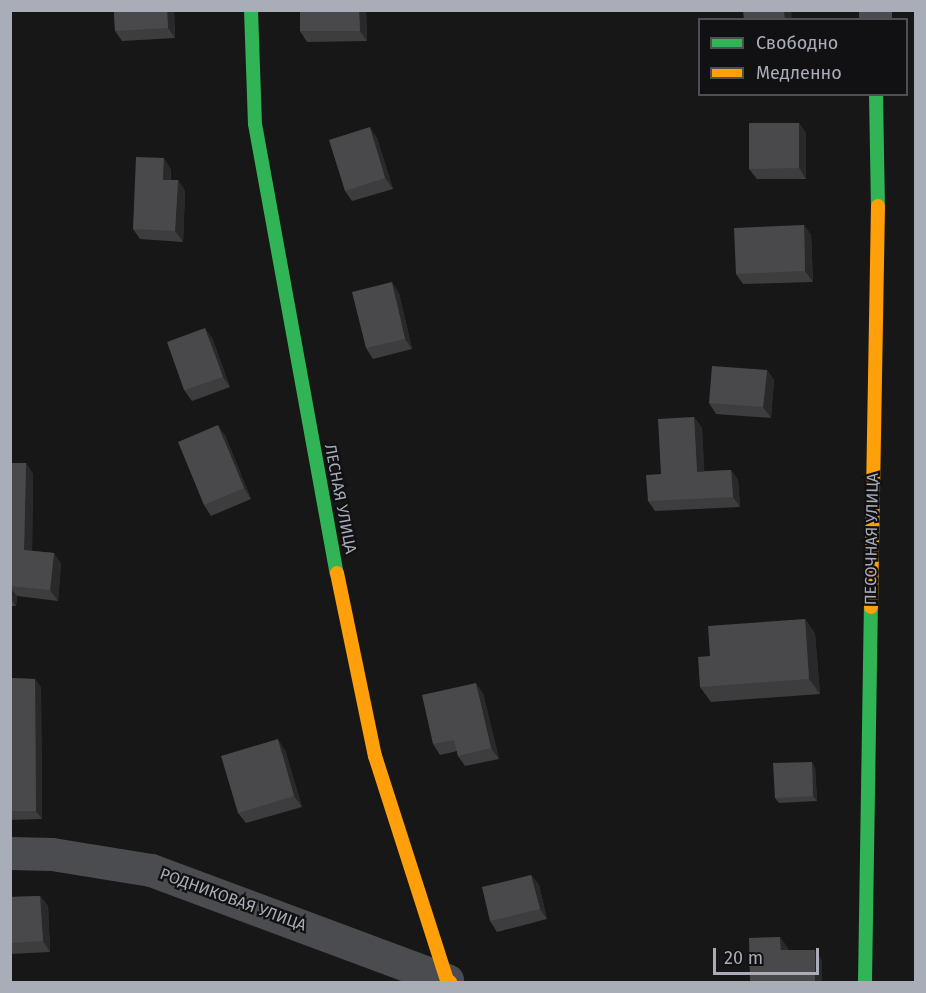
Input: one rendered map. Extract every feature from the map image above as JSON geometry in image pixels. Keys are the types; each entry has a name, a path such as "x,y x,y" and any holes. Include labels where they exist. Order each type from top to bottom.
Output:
{"street":[{"name":"ЛЕСНАЯ УЛИЦА","path":"251,10 255,124 345,615 375,756 449,981"},
{"name":"ПЕСОЧНАЯ УЛИЦА","path":"865,982 877,230 876,96"},
{"name":"РОДНИКОВАЯ УЛИЦА","path":"10,853 52,854 151,870 449,981"}],"building":[{"path":"114,10 167,10 168,28 115,31"},
{"path":"300,10 359,10 360,31 300,31"},
{"path":"743,10 784,10 785,18 744,18"},
{"path":"749,123 799,123 799,168 749,169"},
{"path":"370,127 385,178 345,191 329,140"},
{"path":"136,157 164,158 163,180 178,180 175,231 133,229"},
{"path":"804,225 805,271 736,274 734,228"},
{"path":"392,282 405,339 366,348 352,292"},
{"path":"205,328 223,377 184,390 167,342"},
{"path":"712,366 767,370 763,407 709,403"},
{"path":"694,417 697,472 731,470 733,497 648,501 646,475 661,474 658,419"},
{"path":"218,425 244,488 204,505 178,442"},
{"path":"10,463 26,463 24,550 54,553 50,590 10,586"},
{"path":"805,619 809,679 700,687 698,657 710,656 708,626"},
{"path":"10,678 35,679 36,811 10,811"},
{"path":"476,683 491,748 458,756 454,740 433,744 422,695"},
{"path":"278,739 294,796 238,813 221,756"},
{"path":"812,762 813,796 775,798 773,763"},
{"path":"531,875 540,909 490,921 482,887"},
{"path":"40,896 43,941 10,943 10,897"},
{"path":"780,937 781,950 815,950 815,982 750,982 749,938"}],"traffic: fast":[{"path":"251,10 255,124 337,573"},
{"path":"876,96 878,206"},
{"path":"865,982 871,607"}],"traffic: slow":[{"path":"871,607 878,206"},
{"path":"337,573 375,756 447,980 450,982"}]}
